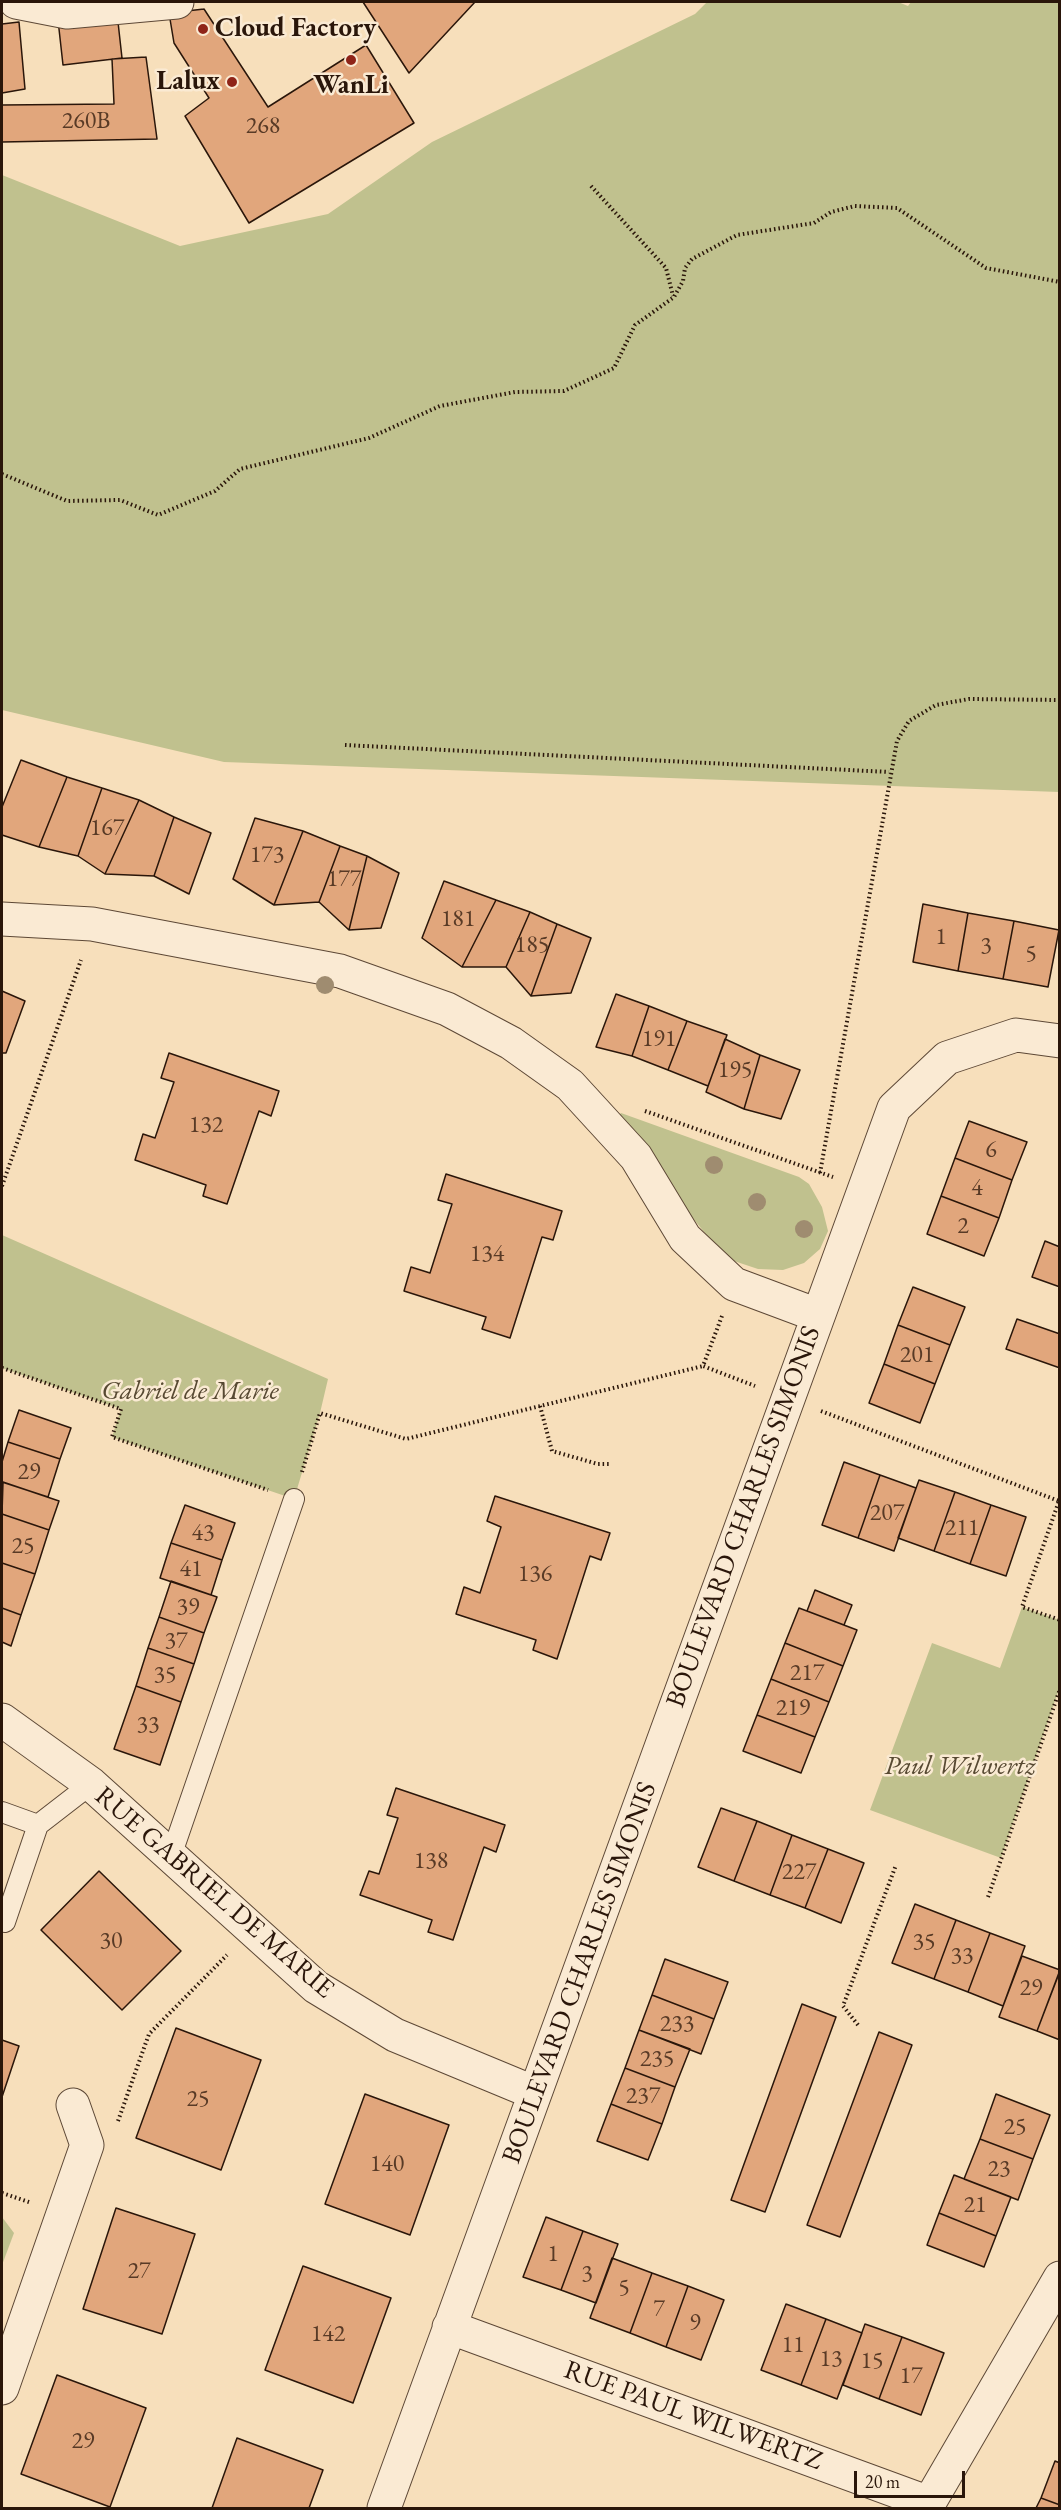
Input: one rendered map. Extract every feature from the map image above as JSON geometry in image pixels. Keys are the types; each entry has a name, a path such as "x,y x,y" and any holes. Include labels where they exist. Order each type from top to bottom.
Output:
{"street":[{"path":"16,2 68,12 177,2"},
{"name":"BOULEVARD CHARLES SIMONIS","path":"2,919 92,924 340,971 447,1009 511,1043 570,1085 636,1157 686,1238 734,1284 817,1315 384,2508"},
{"path":"817,1315 894,1108 947,1058 1016,1035 1059,1041"},
{"name":"RUE GABRIEL DE MARIE","path":"2,1720 91,1784 315,1988 395,2036 535,2093"},
{"path":"2,2388 87,2145 73,2104"},
{"name":"RUE PAUL WILWERTZ","path":"449,2327 929,2503 1059,2278"}],"lane":[{"path":"171,1856 294,1499"},
{"path":"2,1920 5,1922 38,1825 91,1784"},
{"path":"2,1812 38,1825"}],"path":[{"path":"591,186 666,268 674,297"},
{"path":"2,474 67,501 120,500 158,515 215,491 240,469 369,438 440,406 515,392 564,391 614,368 635,326 674,297 683,281 684,268 692,259 737,235 814,223 831,212 855,206 897,208 986,268 1059,282"},
{"path":"820,1173 846,1038 889,772 897,741 909,721 936,705 969,699 1059,700"},
{"path":"345,745 889,772"},
{"path":"2,1186 72,989 92,924"},
{"path":"636,1108 863,1188"},
{"path":"703,1366 734,1284"},
{"path":"2,1368 121,1409 112,1437 294,1499 320,1413 405,1439 703,1366 1059,1499 1022,1607 1059,1620"},
{"path":"540,1406 552,1451 598,1464 610,1464"},
{"path":"988,1897 1059,1689"},
{"path":"858,2025 843,2006 896,1865"},
{"path":"87,2145 107,2151 149,2034 251,1932"}],"green space":[{"path":"707,2 898,2 908,6 911,2 1059,2 1059,792 224,762 2,710 2,175 180,246 328,214 432,142 695,14"},
{"path":"621,1113 799,1177 809,1184 822,1207 828,1231 820,1249 804,1263 783,1270 758,1269 734,1261 714,1244 691,1216 618,1116"},
{"name":"Gabriel de Marie","path":"2,1235 328,1379 294,1499 112,1437 121,1409 2,1368"},
{"name":"Paul Wilwertz","path":"1022,1607 1059,1620 1059,1689 1001,1858 870,1810 932,1643 1000,1668"},
{"path":"2,2217 14,2233 2,2265"}],"building":[{"path":"363,2 475,2 409,73"},
{"path":"204,9 268,107 366,45 414,123 249,223 185,116 209,98 174,43 169,13"},
{"path":"117,13 122,58 63,65 58,20"},
{"path":"19,22 25,89 2,93 2,24"},
{"path":"146,57 157,139 2,142 2,105 114,104 112,59"},
{"path":"21,760 67,777 39,847 2,835 2,807"},
{"path":"67,777 102,788 78,856 39,847"},
{"path":"102,788 139,800 105,874 78,856"},
{"path":"139,800 174,817 154,876 105,874"},
{"path":"174,817 211,833 189,894 154,876"},
{"path":"255,818 303,831 274,905 233,879"},
{"path":"303,831 340,846 319,902 274,905"},
{"path":"340,846 367,856 349,930 319,902"},
{"path":"367,856 399,873 381,928 349,930"},
{"path":"444,881 496,900 462,967 422,938"},
{"path":"496,900 530,912 506,967 462,967"},
{"path":"923,904 968,913 958,971 913,962"},
{"path":"530,912 557,924 531,996 506,967"},
{"path":"968,913 1014,921 1003,979 958,971"},
{"path":"1014,921 1059,930 1048,987 1003,979"},
{"path":"557,924 591,938 571,993 531,996"},
{"path":"2,991 25,1001 6,1053 2,1053"},
{"path":"616,994 649,1006 632,1056 596,1047"},
{"path":"649,1006 687,1021 668,1070 632,1056"},
{"path":"687,1021 727,1035 708,1086 668,1070"},
{"path":"725,1039 760,1055 744,1109 706,1092"},
{"path":"169,1053 279,1091 271,1116 259,1111 227,1204 203,1196 206,1185 135,1160 143,1134 155,1138 174,1082 161,1078"},
{"path":"760,1055 800,1070 781,1119 744,1109"},
{"path":"969,1121 1027,1142 1012,1180 955,1158"},
{"path":"955,1158 1012,1180 999,1218 941,1196"},
{"path":"446,1174 562,1211 553,1240 542,1237 510,1338 482,1329 486,1317 404,1291 411,1267 430,1273 452,1204 438,1200"},
{"path":"941,1196 999,1218 984,1256 927,1234"},
{"path":"1045,1241 1060,1247 1060,1287 1032,1277"},
{"path":"913,1287 965,1307 950,1345 898,1325"},
{"path":"1017,1319 1060,1334 1060,1368 1006,1349"},
{"path":"898,1325 950,1345 935,1384 884,1364"},
{"path":"884,1364 935,1384 920,1423 869,1403"},
{"path":"19,1410 71,1428 60,1459 8,1442"},
{"path":"8,1442 60,1459 48,1497 2,1482 2,1462"},
{"path":"844,1462 880,1475 858,1538 822,1525"},
{"path":"880,1475 916,1488 894,1551 858,1538"},
{"path":"919,1480 955,1492 934,1551 898,1538"},
{"path":"3,1482 59,1501 49,1530 2,1514"},
{"path":"955,1492 991,1505 970,1564 934,1551"},
{"path":"495,1496 610,1533 601,1560 590,1556 557,1659 533,1650 536,1640 456,1614 464,1587 480,1593 501,1527 487,1521"},
{"path":"185,1505 235,1523 222,1560 171,1543"},
{"path":"991,1505 1026,1517 1006,1576 970,1564"},
{"path":"2,1514 49,1530 35,1574 2,1563"},
{"path":"171,1543 222,1560 211,1595 160,1578"},
{"path":"2,1563 35,1574 21,1615 2,1608"},
{"path":"171,1581 217,1597 204,1633 159,1617"},
{"path":"815,1590 852,1605 844,1625 807,1611"},
{"path":"2,1608 21,1615 11,1646 2,1642"},
{"path":"799,1608 857,1630 843,1666 785,1643"},
{"path":"159,1617 204,1633 194,1664 148,1648"},
{"path":"785,1643 843,1666 829,1702 771,1679"},
{"path":"148,1648 194,1664 181,1702 136,1686"},
{"path":"771,1679 829,1702 815,1737 757,1715"},
{"path":"136,1686 181,1702 160,1765 114,1749"},
{"path":"757,1715 815,1737 801,1773 743,1751"},
{"path":"396,1788 505,1825 496,1852 484,1847 453,1940 428,1932 432,1920 360,1895 369,1871 379,1874 398,1818 387,1815"},
{"path":"721,1808 757,1821 734,1881 698,1867"},
{"path":"757,1821 792,1835 770,1895 734,1881"},
{"path":"792,1835 828,1849 805,1908 770,1895"},
{"path":"828,1849 864,1863 841,1923 805,1908"},
{"path":"99,1871 181,1951 122,2010 41,1930"},
{"path":"915,1904 956,1920 934,1979 892,1963"},
{"path":"956,1920 990,1933 968,1992 934,1979"},
{"path":"990,1933 1025,1946 1003,2006 968,1992"},
{"path":"1022,1956 1060,1970 1037,2031 999,2017"},
{"path":"665,1959 728,1982 714,2019 652,1995"},
{"path":"1060,1971 1060,2040 1037,2031"},
{"path":"652,1995 714,2019 701,2054 639,2030"},
{"path":"802,2004 836,2017 765,2212 731,2200"},
{"path":"176,2028 261,2060 221,2170 136,2138"},
{"path":"639,2030 690,2049 675,2087 625,2068"},
{"path":"879,2032 912,2045 840,2237 807,2225"},
{"path":"2,2040 19,2046 2,2097"},
{"path":"625,2068 675,2087 662,2124 611,2104"},
{"path":"365,2094 449,2125 410,2235 325,2204"},
{"path":"996,2094 1050,2115 1033,2159 980,2139"},
{"path":"611,2104 662,2124 648,2160 597,2141"},
{"path":"980,2139 1033,2159 1018,2200 964,2179"},
{"path":"954,2175 1011,2197 996,2236 939,2213"},
{"path":"116,2208 195,2234 162,2334 83,2309"},
{"path":"939,2213 996,2236 984,2267 927,2245"},
{"path":"546,2217 583,2231 561,2290 523,2277"},
{"path":"583,2231 618,2244 596,2303 561,2290"},
{"path":"612,2258 652,2273 630,2333 590,2318"},
{"path":"303,2266 391,2298 353,2403 265,2370"},
{"path":"652,2273 688,2286 666,2347 630,2333"},
{"path":"688,2286 724,2300 701,2360 666,2347"},
{"path":"786,2304 826,2319 801,2385 761,2370"},
{"path":"826,2319 862,2333 837,2399 801,2385"},
{"path":"865,2324 902,2337 879,2399 843,2385"},
{"path":"902,2337 944,2353 921,2415 879,2399"},
{"path":"57,2375 146,2408 110,2507 21,2474"},
{"path":"237,2438 323,2470 309,2508 212,2508"},
{"path":"1055,2461 1060,2463 1060,2505 1041,2498"},
{"path":"1041,2498 1060,2505 1060,2508 1036,2508"}],"place":[{"name":"Cloud Factory","path":"203,29"},
{"name":"WanLi","path":"351,60"},
{"name":"Lalux","path":"232,82"}]}
